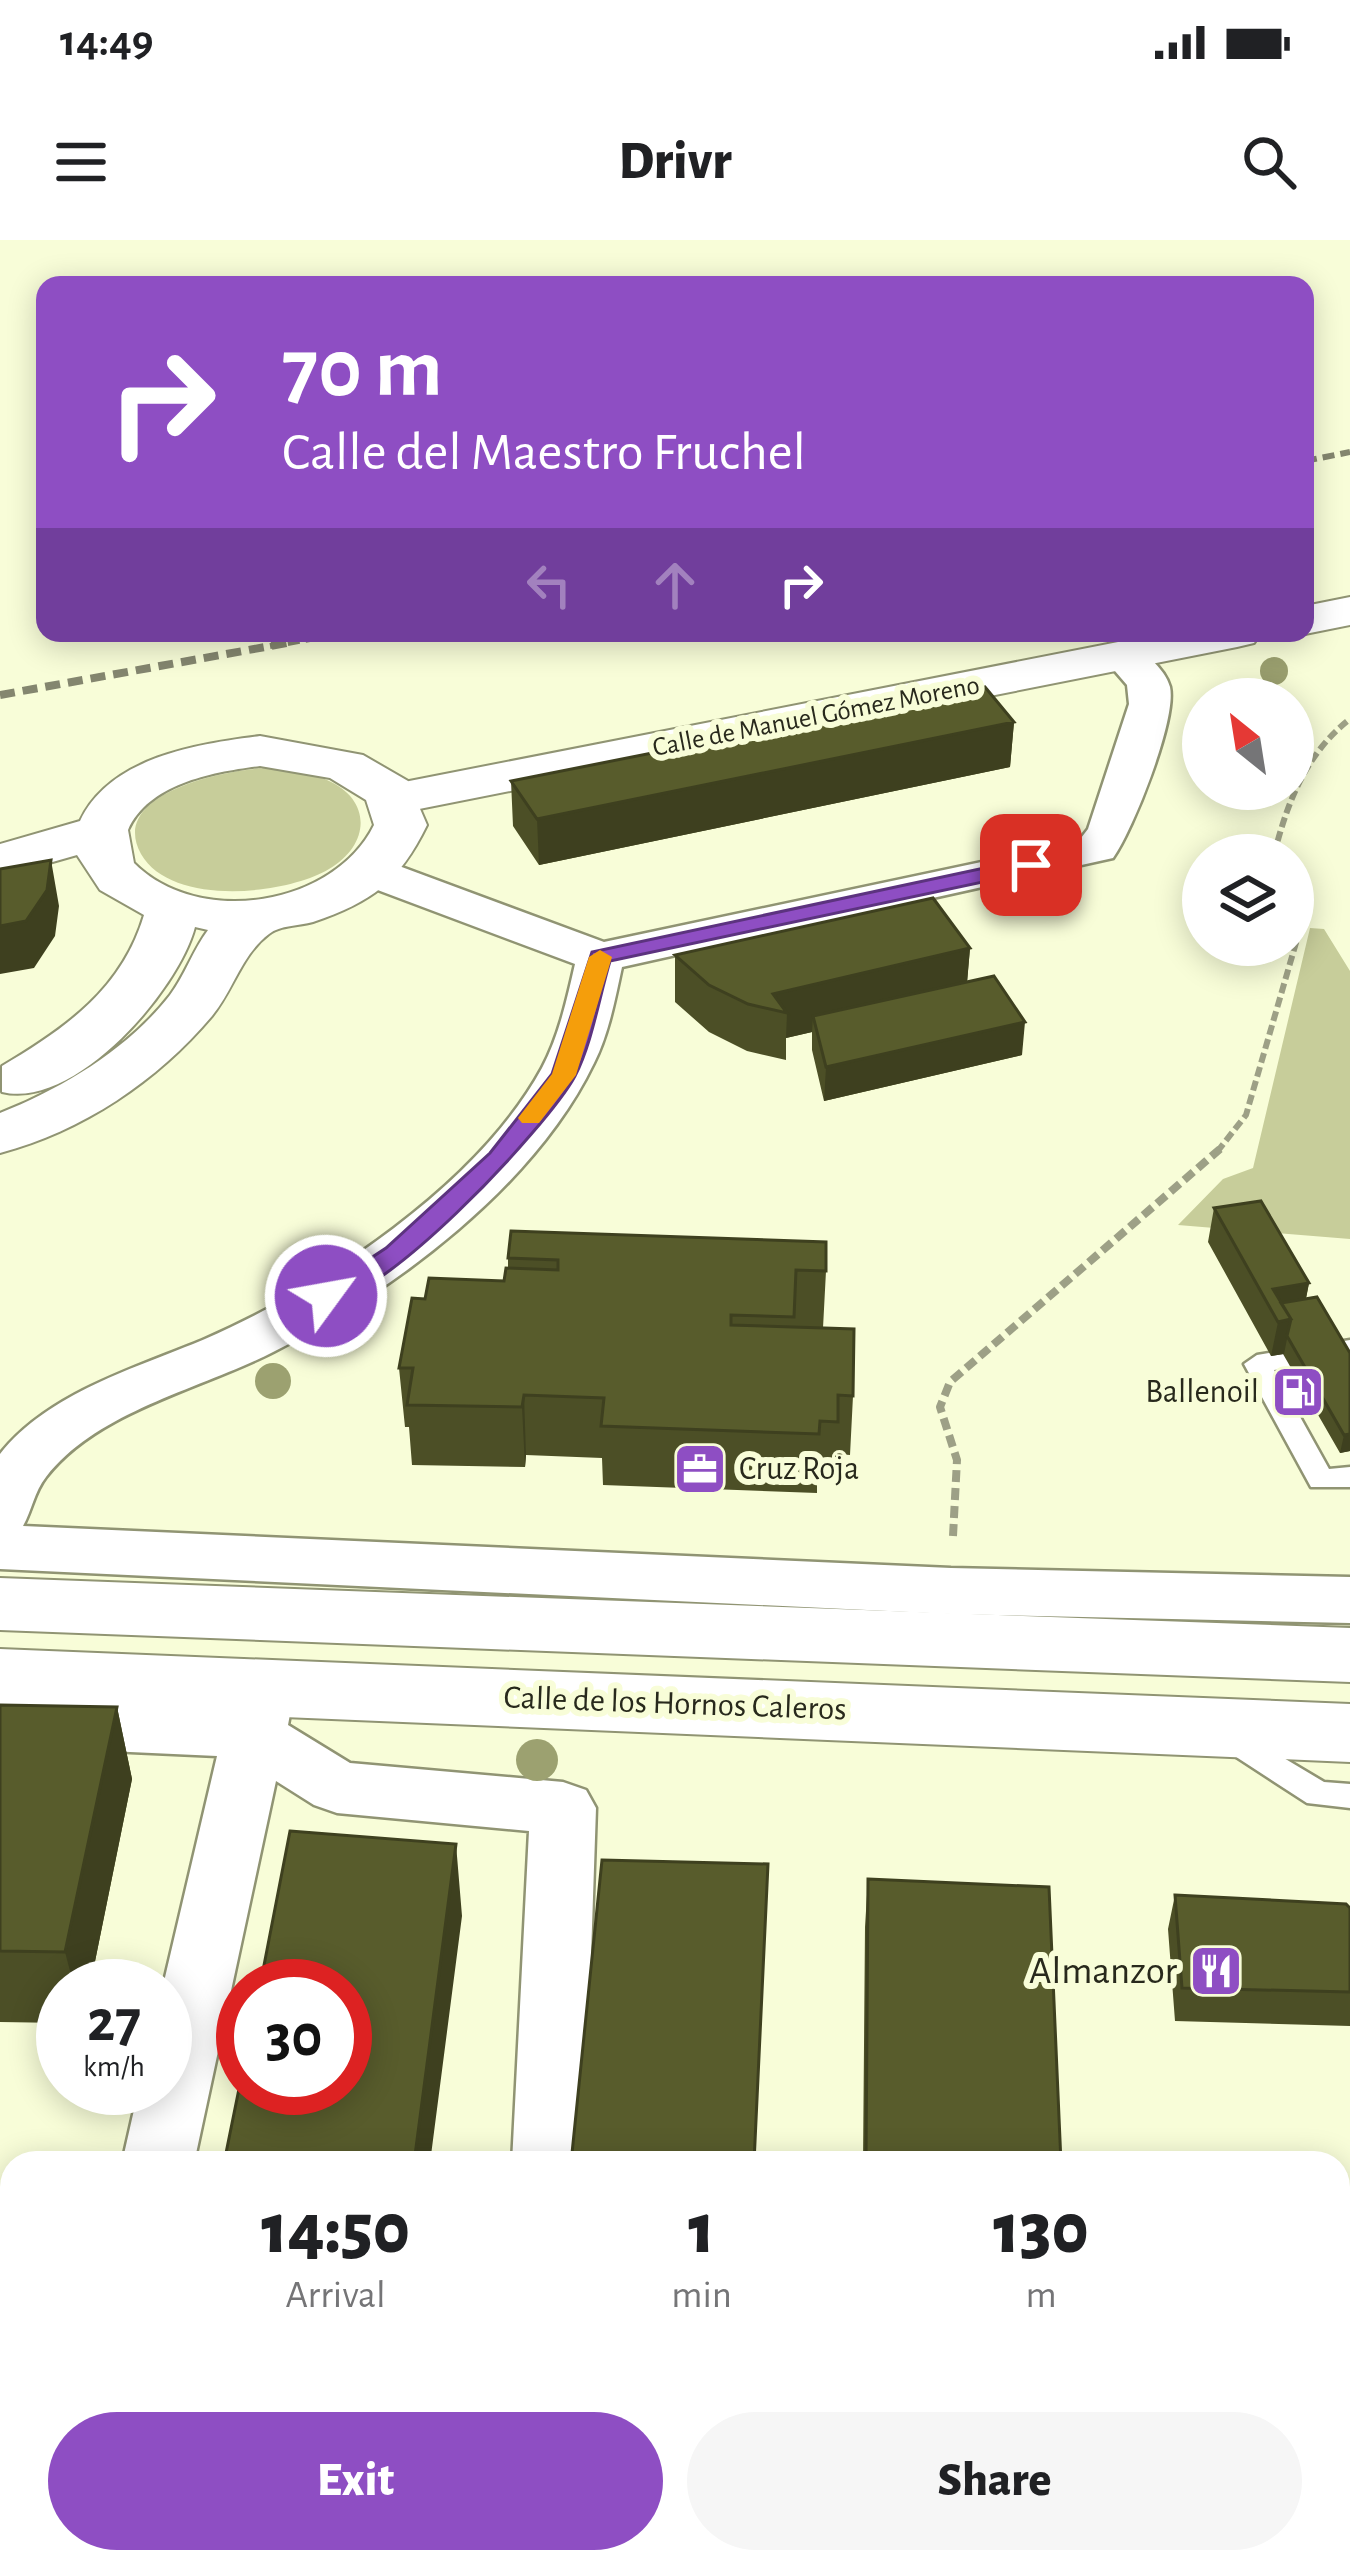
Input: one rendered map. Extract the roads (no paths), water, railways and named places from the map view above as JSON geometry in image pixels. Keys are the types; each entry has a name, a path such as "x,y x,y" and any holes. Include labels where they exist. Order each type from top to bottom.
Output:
{"main road":[{"path":"1314,618 1350,611"},
{"name":"Calle de Manuel Gómez Moreno","path":"394,799 1193,642"},
{"path":"304,754 342,763 373,778 394,799 403,823 396,849 375,873 324,901 258,915 214,915 173,908 136,893 107,851 116,807 140,785 175,767 216,756 304,754"},
{"path":"0,861 107,851"},
{"path":"0,886 107,851"},
{"path":"0,1090 88,1041 137,993 167,938 173,908"},
{"path":"0,1134 56,1112 140,1059 194,1002 227,942 258,915"},
{"path":"0,1604 1350,1655"},
{"name":"Calle de los Hornos Caleros","path":"0,1677 258,1711 1211,1726 1350,1733"}],"street":[{"path":"375,873 600,957 1096,848 1110,830 1150,704 1148,683 1123,656"},
{"path":"0,1515 12,1479 50,1439 90,1412 256,1339 395,1254 499,1159 564,1075 600,957"},
{"path":"0,1547 951,1592 1350,1600"},
{"path":"161,2151 258,1711"},
{"name":"Calle de los Hornos Caleros","path":"0,1721 148,1725 258,1711 337,1787 563,1808 549,2151"}],"lane":[{"path":"1350,1349 1257,1364 1321,1480 1350,1477"},
{"path":"1211,1726 1318,1794 1350,1796"}],"railway":[{"path":"1314,459 1350,452"},
{"path":"280,644 293,642"},
{"path":"280,644 287,643"},
{"path":"0,695 280,644"},
{"path":"270,646 280,644"}],"place":[{"name":"Ballenoil","path":"1298,1392"},
{"name":"Cruz Roja","path":"700,1469"},
{"name":"Almanzor","path":"1216,1971"}]}
